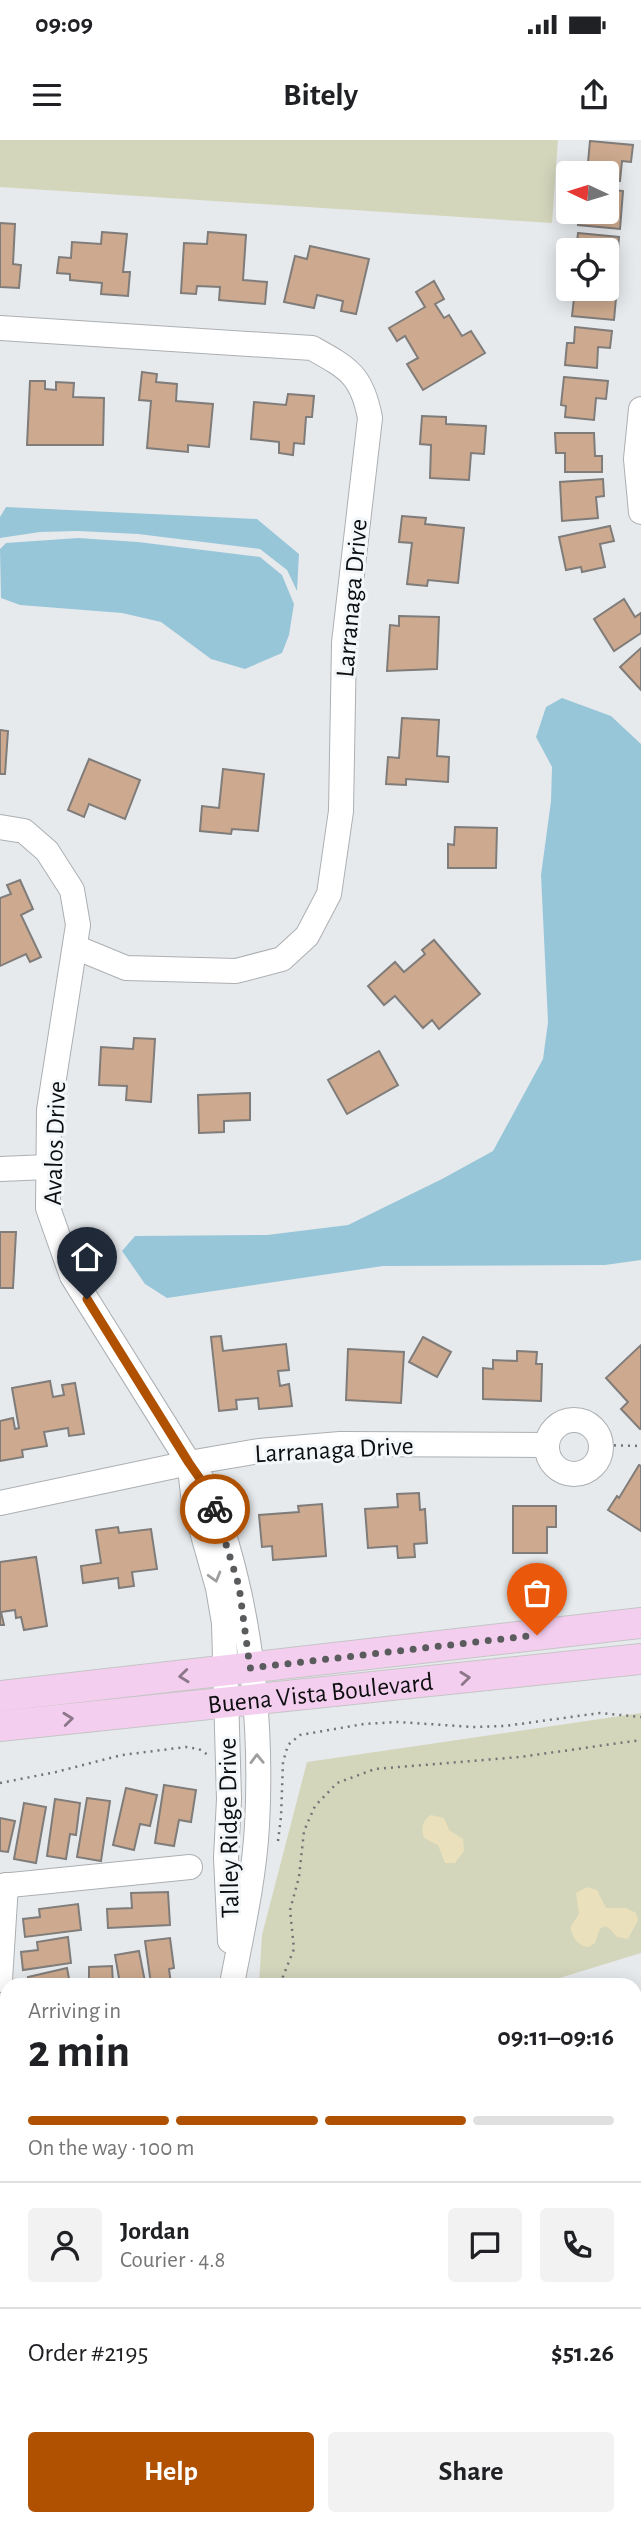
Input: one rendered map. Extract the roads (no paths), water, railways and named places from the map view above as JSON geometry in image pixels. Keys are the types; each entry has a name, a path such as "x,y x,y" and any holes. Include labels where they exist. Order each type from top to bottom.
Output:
{"main road":[{"name":"Buena Vista Boulevard","path":"0,1696 641,1623"},
{"name":"Buena Vista Boulevard","path":"0,1726 641,1658"}],"street":[{"name":"Larranaga Drive","path":"0,328 312,348 352,373 366,394 370,418 344,643 341,811 329,894 307,936 282,959 236,971 126,968 75,947"},
{"path":"640,424 636,459 641,512"},
{"name":"Avalos Drive","path":"0,827 24,831 47,850 72,890 78,925 49,1110 48,1208 72,1276 210,1493 239,1586 237,1670"},
{"path":"0,1169 48,1167"},
{"path":"569,1421 578,1421 593,1429 600,1445 600,1454 590,1469 573,1474 564,1473 551,1462 547,1445 554,1429 569,1421"},
{"name":"Larranaga Drive","path":"0,1503 259,1451 340,1444 547,1445"},
{"name":"Talley Ridge Drive","path":"233,1978 257,1827 257,1757 240,1701 237,1670"},
{"name":"Talley Ridge Drive","path":"232,1978 226,1858 229,1799 240,1701"},
{"path":"0,1978 3,1885 190,1867"}],"water":[{"path":"6,507 257,519 299,554 297,591 287,570 260,549 138,534 78,531 40,532 0,538 0,517"},
{"path":"78,538 138,542 260,557 282,575 294,604 289,635 282,653 245,669 211,659 161,622 122,613 20,605 1,598 0,549 6,543"},
{"path":"562,698 611,716 641,744 641,1260 605,1265 383,1266 167,1298 145,1284 122,1251 135,1236 267,1235 348,1225 493,1151 543,1059 548,1022 541,875 551,801 552,767 536,737 546,707"}]}
